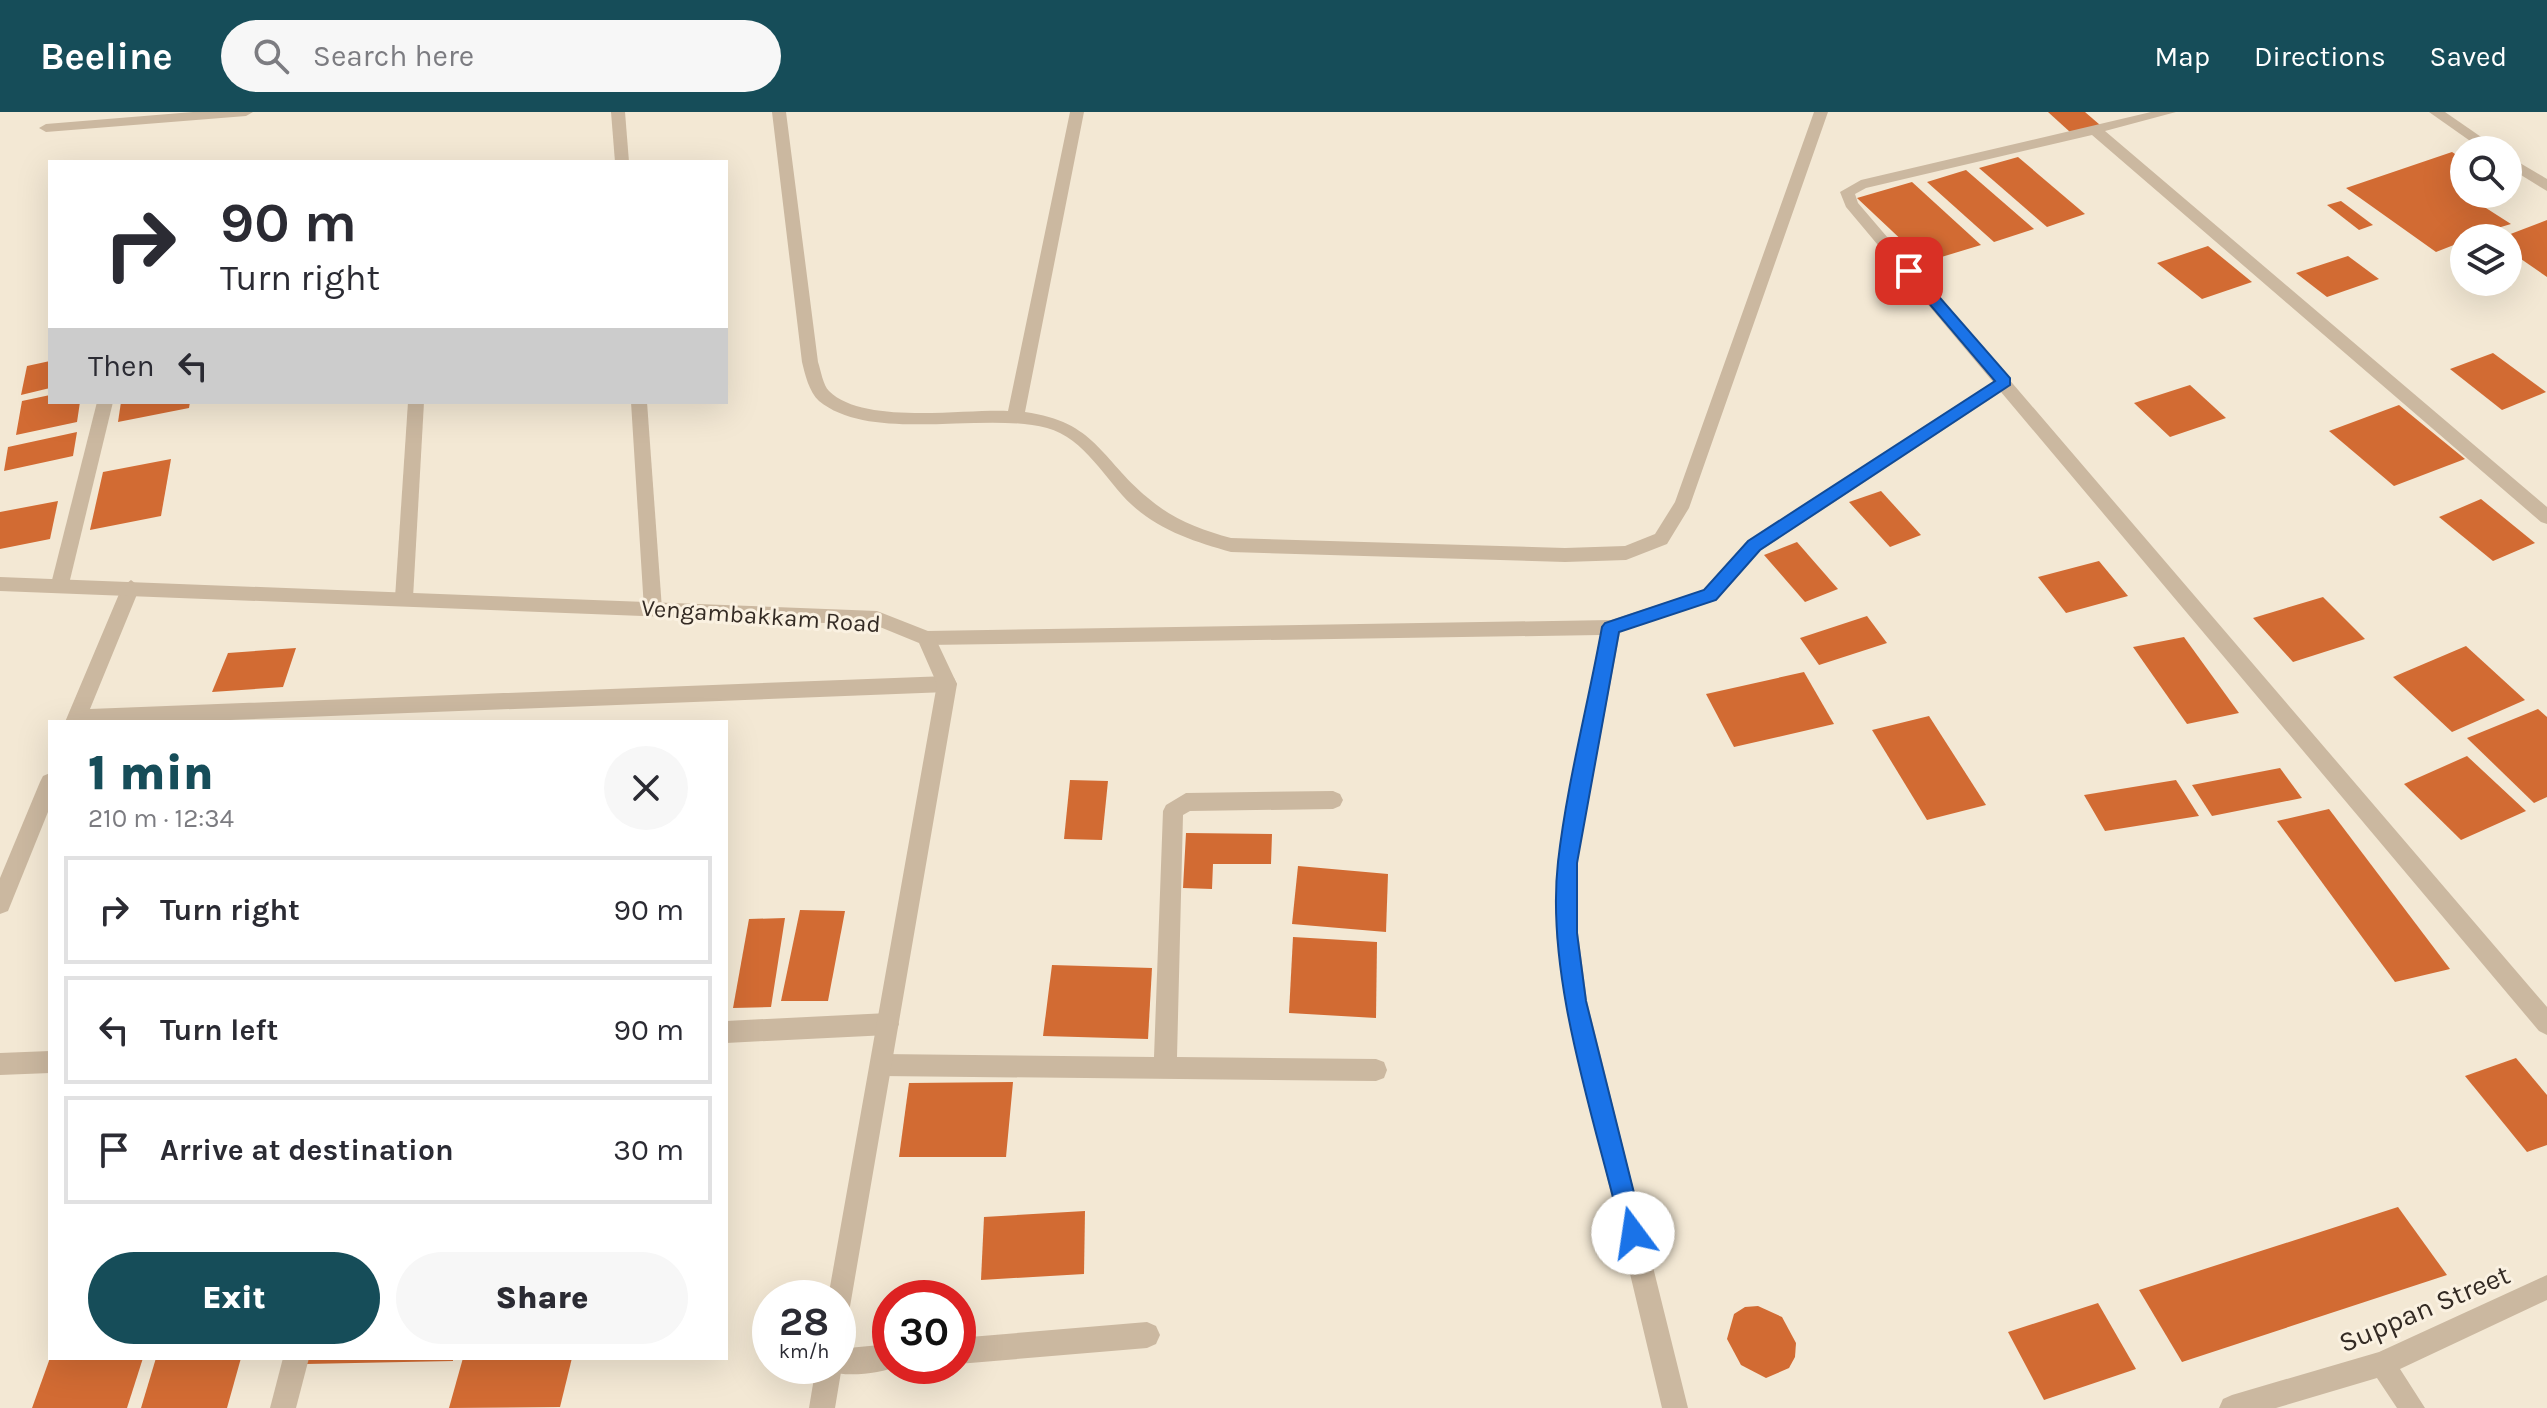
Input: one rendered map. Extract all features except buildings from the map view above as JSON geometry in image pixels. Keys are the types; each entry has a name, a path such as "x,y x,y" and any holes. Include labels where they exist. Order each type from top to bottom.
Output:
{"street":[{"path":"46,128 246,112"},
{"path":"618,112 622,160"},
{"path":"779,112 810,362 822,394 844,408 892,416 1015,419 1054,424 1094,450 1140,502 1188,534 1231,545 1565,555 1626,553 1661,539 1683,503 1821,112"},
{"path":"1015,419 1077,112"},
{"path":"2169,112 2097,132 1861,185 1847,192 1851,204 2547,1024"},
{"path":"2436,112 2472,136"},
{"path":"2097,132 2547,517"},
{"path":"2522,169 2547,186"},
{"path":"844,1280 947,684 926,638 1611,627 1710,595 1754,546 2005,382"},
{"path":"60,584 105,404"},
{"path":"404,598 416,404"},
{"path":"639,404 653,609"},
{"name":"Vengambakkam Road","path":"0,584 877,618 926,638"},
{"path":"131,587 76,720 463,713 947,684"},
{"path":"1611,627 1567,863 1567,933 1576,1001 1675,1408"},
{"path":"0,904 48,787"},
{"path":"1165,1069 1173,811 1186,802 1333,800"},
{"path":"728,1032 888,1024"},
{"path":"0,1064 48,1062"},
{"path":"881,1065 1376,1070"},
{"name":"Suppan Street","path":"2232,1408 2382,1364 2547,1287"},
{"path":"976,1349 1147,1335"},
{"path":"283,1408 295,1360"},
{"path":"2382,1364 2412,1408"},
{"path":"822,1408 826,1384"}],"route":[{"path":"1633,1233 1576,1001 1567,933 1567,863 1611,627 1710,595 1754,546 2005,382 1909,271"}]}
